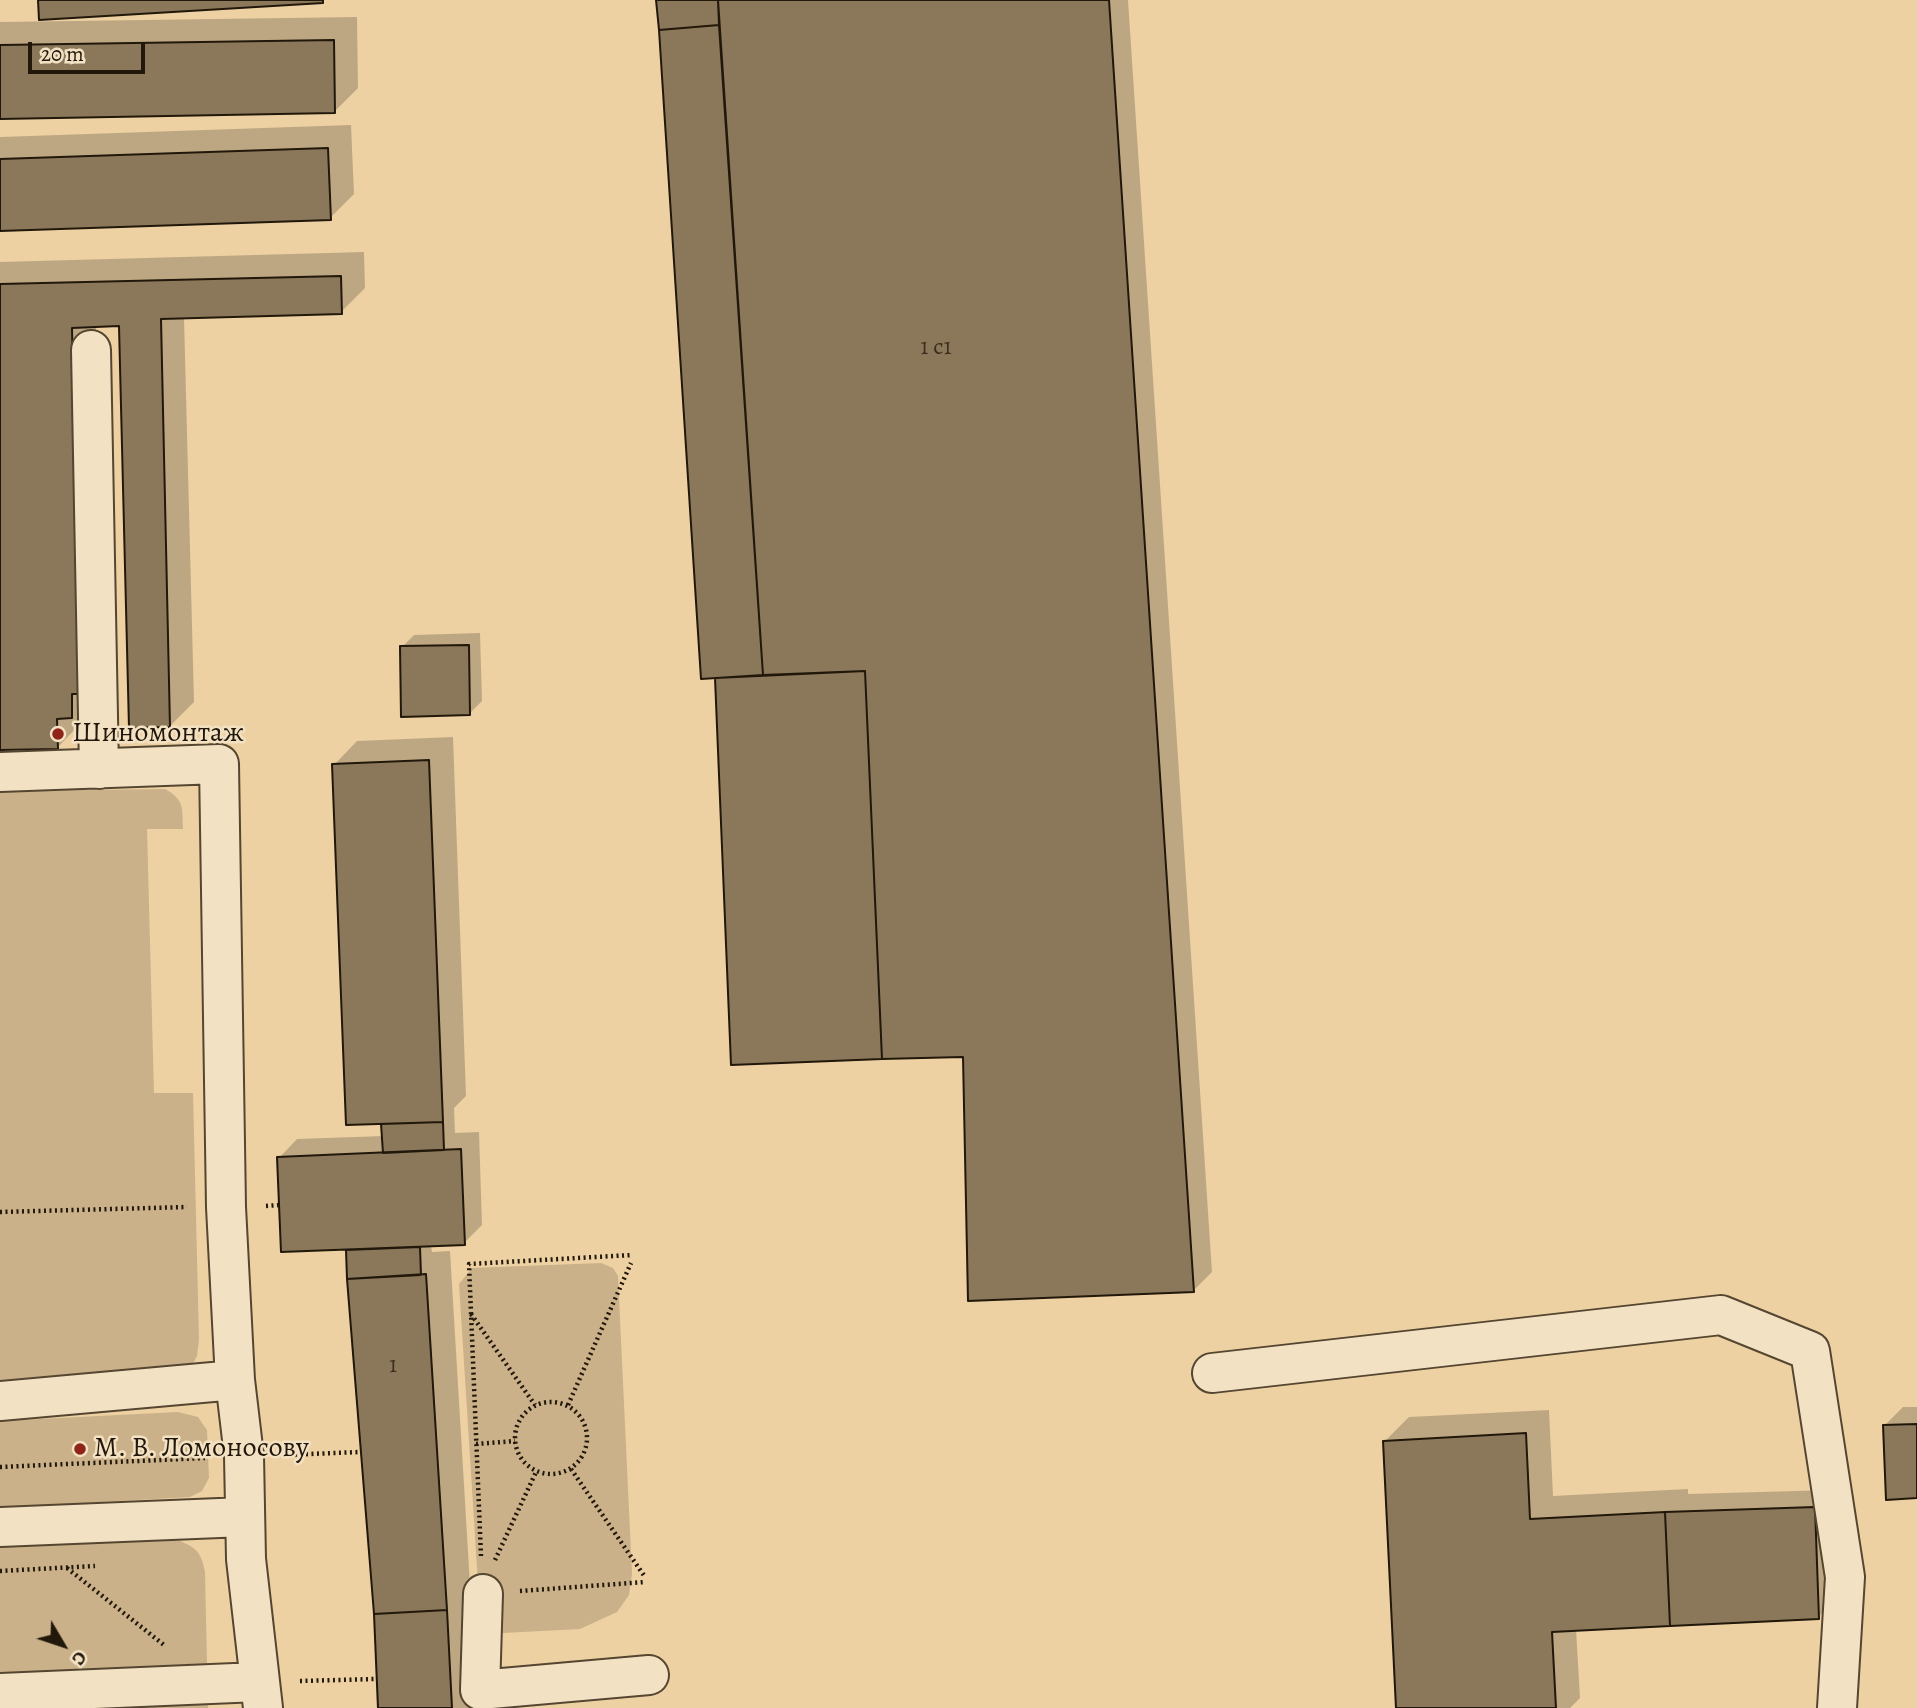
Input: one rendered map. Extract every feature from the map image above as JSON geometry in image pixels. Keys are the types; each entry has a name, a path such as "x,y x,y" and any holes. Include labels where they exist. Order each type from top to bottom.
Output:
{"lane":[{"path":"91,350 99,769"},
{"path":"0,772 219,764 226,1206 235,1380 244,1456 244,1517 260,1695 214,1684 0,1693"},
{"path":"1212,1373 1721,1315 1810,1351 1845,1577 1838,1708"},
{"path":"0,1401 235,1380"},
{"path":"0,1527 244,1517"},
{"path":"483,1590 480,1690 649,1675"}],"path":[{"path":"0,1212 279,1205"},
{"path":"483,1590 469,1264 632,1255"},
{"path":"568,1405 631,1264"},
{"path":"470,1313 535,1405"},
{"path":"555,1401 568,1405 579,1413 585,1424 588,1437 586,1452 578,1464 565,1472 550,1475 536,1472 524,1462 516,1449 515,1434 520,1419 542,1402 555,1401"},
{"path":"476,1444 515,1441"},
{"path":"0,1467 360,1452"},
{"path":"483,1590 645,1580 571,1469"},
{"path":"483,1590 536,1472"},
{"path":"66,1567 214,1684"},
{"path":"260,1695 376,1679"}],"shaded area":[{"path":"165,789 179,801 183,829 147,829 154,1093 193,1093 199,1340 197,1356 190,1369 0,1386 0,791"},
{"path":"601,1263 613,1268 618,1276 632,1574 629,1595 617,1612 580,1629 503,1633 491,1626 479,1599 459,1284 472,1268"},
{"path":"178,1412 198,1417 207,1430 209,1478 202,1491 190,1497 0,1508 0,1421"},
{"path":"175,1539 196,1550 205,1572 208,1708 0,1708 0,1547"}],"building":[{"path":"38,0 323,0 323,3 39,20"},
{"path":"656,0 718,0 719,25 659,30"},
{"path":"718,0 1109,0 1194,1292 968,1301 963,1057 882,1059 865,671 763,675"},
{"path":"719,25 763,675 701,679 659,30"},
{"path":"334,40 335,113 0,119 0,45"},
{"path":"328,148 331,220 0,231 0,159"},
{"path":"341,276 342,314 161,319 170,727 129,728 119,326 72,328 80,694 72,694 72,718 57,719 58,749 0,750 0,284"},
{"path":"469,645 470,715 401,717 400,646"},
{"path":"865,671 882,1059 731,1065 715,678"},
{"path":"429,760 443,1122 346,1125 332,764"},
{"path":"443,1122 444,1150 383,1153 381,1124"},
{"path":"461,1149 465,1245 281,1252 277,1157"},
{"path":"420,1247 421,1275 347,1279 346,1250"},
{"path":"426,1274 447,1610 374,1614 347,1279"},
{"path":"1917,1424 1917,1498 1886,1500 1883,1425"},
{"path":"1526,1433 1530,1519 1665,1512 1670,1626 1552,1632 1556,1708 1396,1708 1383,1441"},
{"path":"1815,1507 1819,1619 1670,1626 1665,1512"},
{"path":"447,1610 452,1708 378,1708 374,1614"}],"place":[{"name":"Шиномонтаж","path":"58,734"},
{"name":"М. В. Ломоносову","path":"80,1449"}]}
